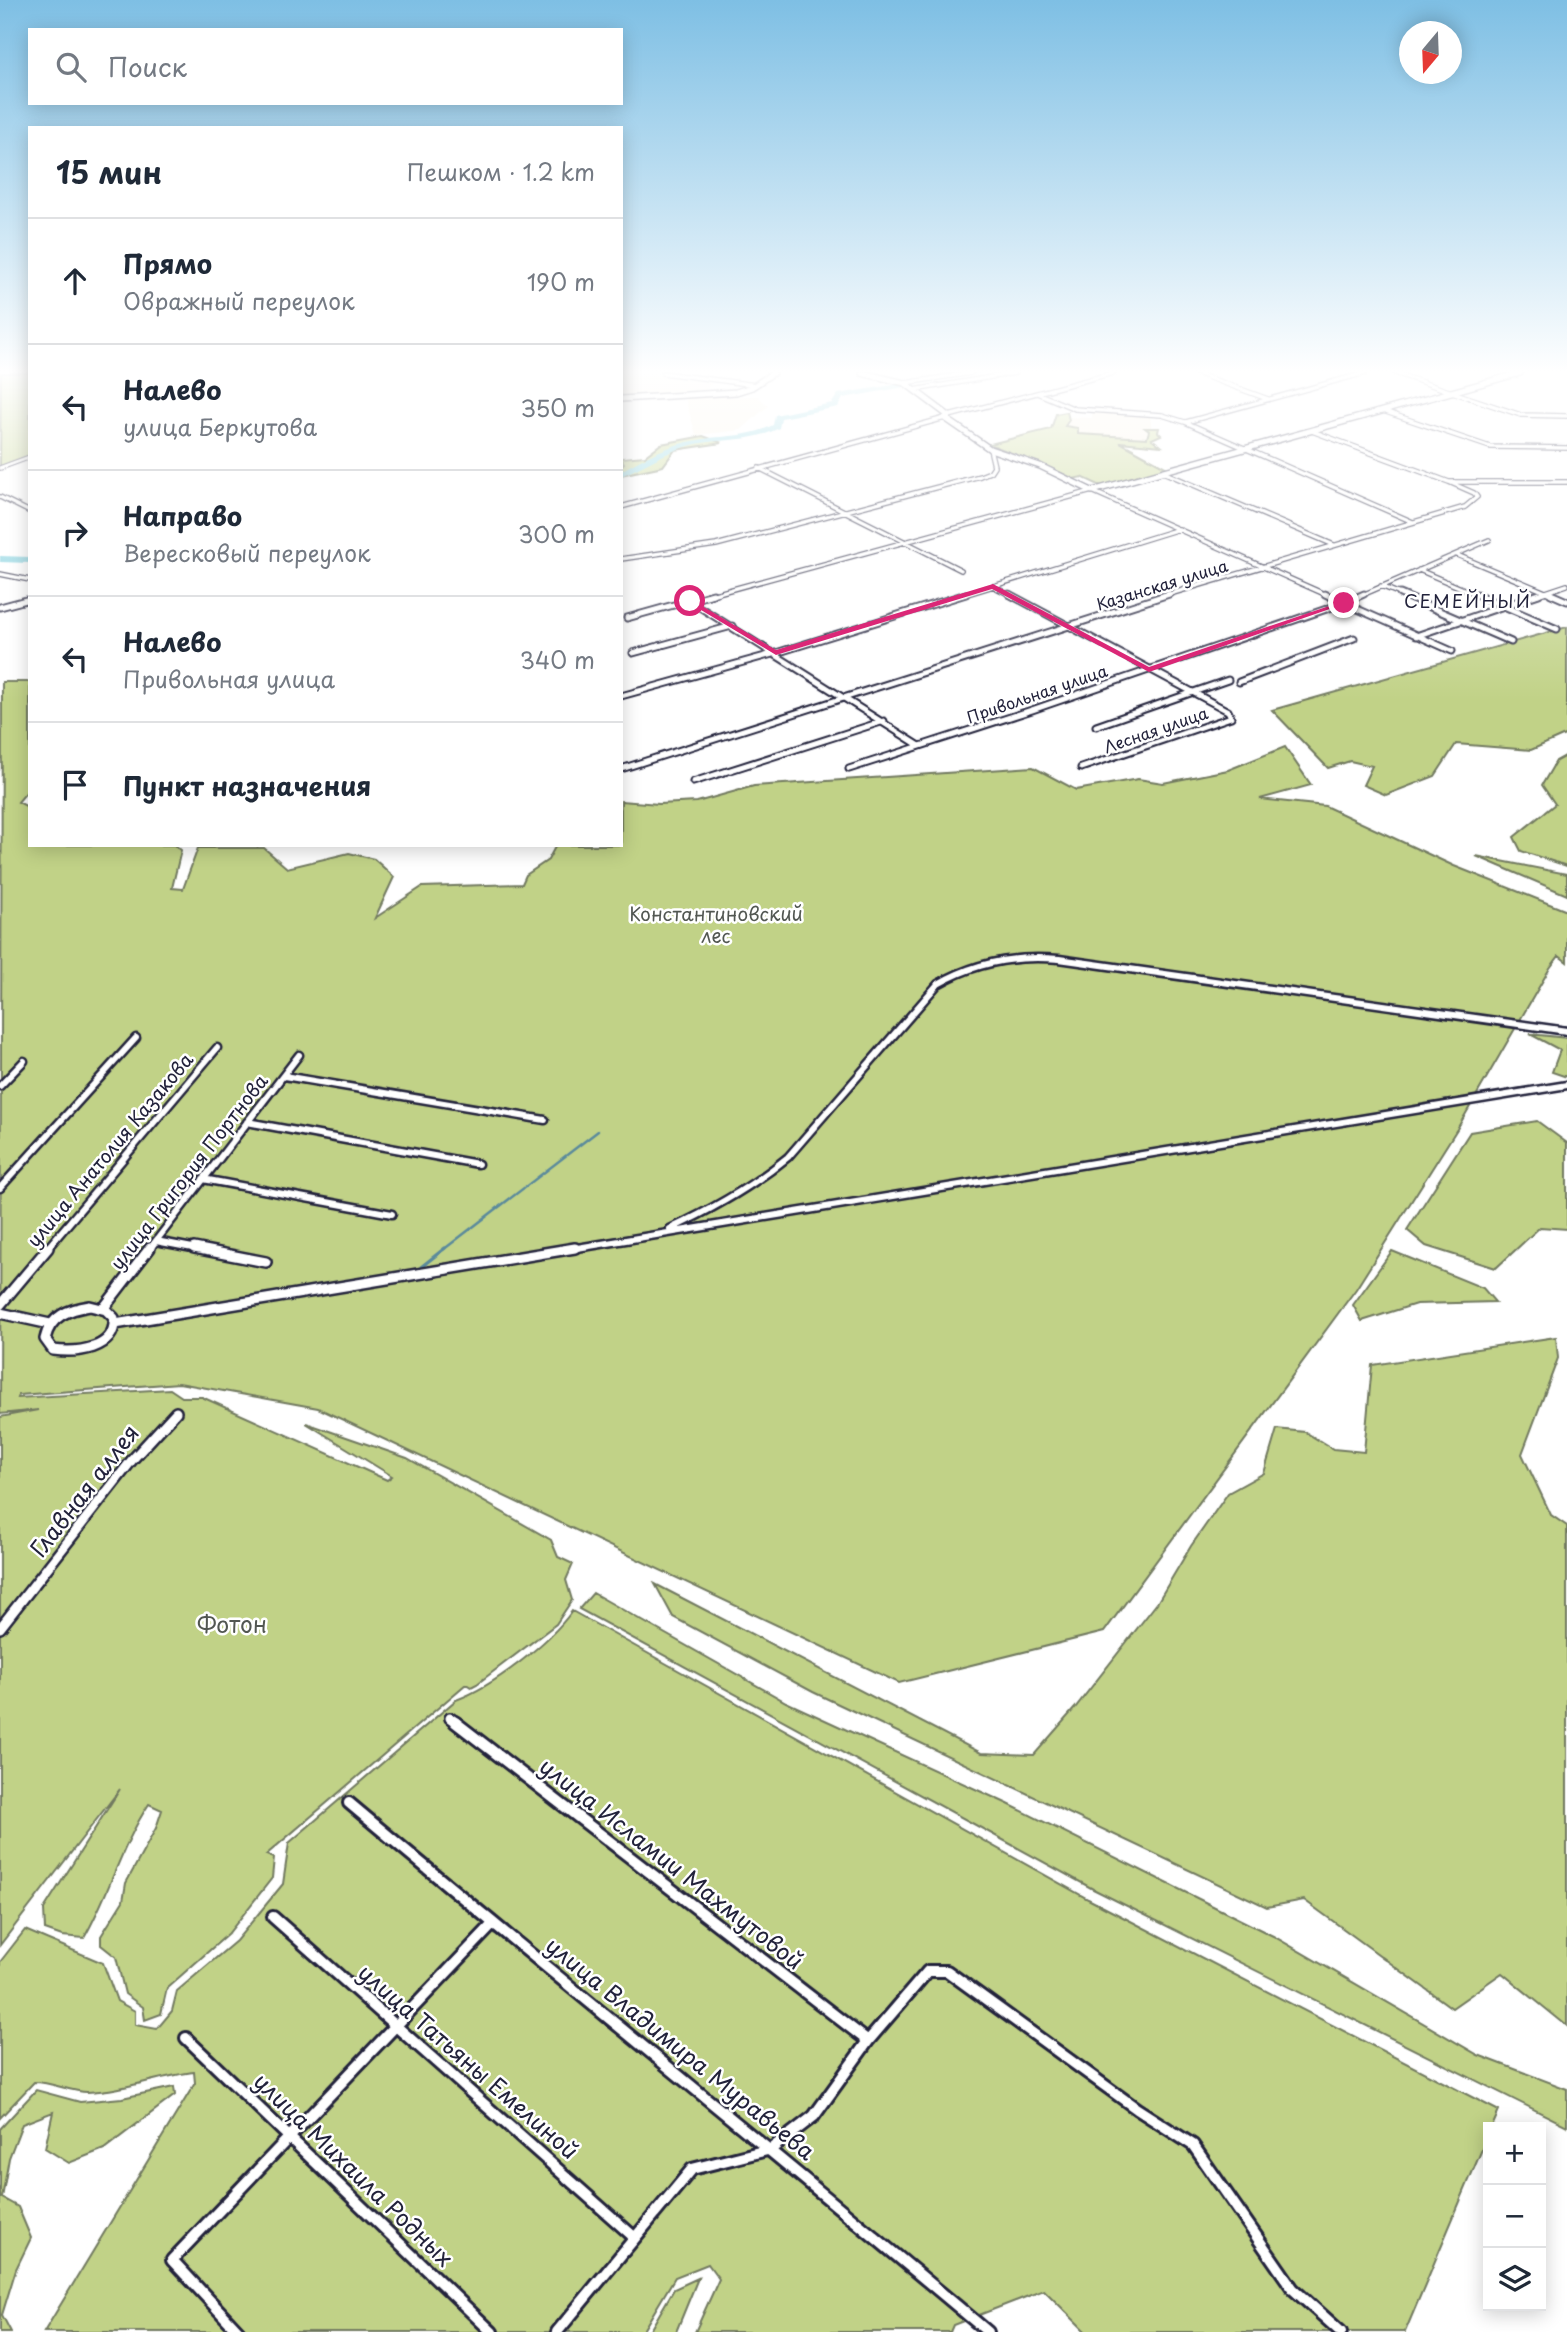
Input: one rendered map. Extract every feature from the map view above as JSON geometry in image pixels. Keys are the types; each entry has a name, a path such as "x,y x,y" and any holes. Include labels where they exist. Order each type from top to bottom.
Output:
{"street":[{"path":"623,506 710,482"},
{"path":"787,482 961,570"},
{"path":"623,559 716,545 955,482"},
{"path":"1073,482 1452,652"},
{"path":"627,618 1126,482"},
{"path":"1186,482 1335,546"},
{"path":"1322,482 1414,522"},
{"path":"1449,482 1567,482"},
{"name":"Казанская улица","path":"623,768 1069,626 1474,502 1477,497 1474,493 1449,482"},
{"path":"0,497 28,511"},
{"path":"623,695 776,653 1179,529"},
{"name":"Привольная улица","path":"849,769 1344,603 1489,540"},
{"path":"1457,555 1567,601"},
{"path":"1419,569 1557,629"},
{"path":"0,574 28,580"},
{"path":"1416,636 1567,585"},
{"path":"993,586 1192,692"},
{"path":"1381,586 1511,642"},
{"path":"0,607 28,600"},
{"path":"690,601 920,746"},
{"path":"633,653 732,626"},
{"path":"1238,682 1354,638"},
{"name":"Лесная улица","path":"1096,726 1228,680"},
{"name":"Лесная улица","path":"1081,768 1231,717 1228,711 1192,692"},
{"path":"693,782 884,721"},
{"path":"660,1234 732,1199 761,1181 788,1157 938,984 954,974 1000,959 1031,956 1059,958 1567,1031"},
{"path":"0,1188 136,1038"},
{"name":"улица Анатолия Казакова","path":"0,1305 217,1048"},
{"name":"улица Григория Портнова","path":"103,1308 299,1055"},
{"path":"0,1086 24,1061"},
{"path":"284,1076 545,1120"},
{"path":"115,1324 1567,1085"},
{"path":"247,1122 478,1164"},
{"path":"203,1179 392,1214"},
{"path":"156,1241 266,1262"},
{"path":"79,1307 103,1308 114,1317 115,1324 114,1331 102,1344 72,1354 53,1350 48,1346 46,1332 50,1324 67,1311 79,1307"},
{"path":"0,1313 50,1324"},
{"name":"Главная аллея","path":"0,1628 132,1460 176,1412"},
{"name":"улица Исламии Махмутовой","path":"450,1718 868,2041"},
{"name":"улица Владимира Муравьева","path":"349,1803 493,1924 771,2149 986,2330"},
{"name":"улица Татьяны Емелиной","path":"273,1917 634,2237"},
{"path":"239,2332 172,2260 493,1924"},
{"path":"557,2332 692,2169 771,2149 814,2116 868,2041 928,1971 947,1971 1137,2109 1192,2145 1293,2290 1341,2332"},
{"name":"улица Михаила Родных","path":"186,2038 492,2332"}],"green space":[{"path":"1092,482 1118,482 1101,486"},
{"path":"1567,627 1567,734 1531,750 1456,744 1435,776 1386,795 1363,785 1372,766 1350,761 1328,768 1272,710"},
{"path":"2,682 28,682 28,790 18,802 28,807 28,847 177,847 181,850 172,888 183,889 198,848 264,848 287,868 349,853 374,859 394,877 375,918 422,887 522,884 526,875 548,860 555,847 623,847 623,801 659,804 697,802 754,786 1033,767 1076,790 1138,779 1163,783 1228,770 1285,747 1311,785 1260,799 1325,806 1454,866 1567,911 1567,962 1559,956 1550,968 1457,1129 1356,1289 1104,1632 899,1683 318,1408 179,1383 19,1395 18,1398 170,1389 182,1397 202,1397 387,1480 392,1476 306,1423 407,1458 551,1540 558,1557 573,1564 566,1580 572,1600 556,1624 477,1684 471,1687 466,1684 266,1855 274,1858 272,1878 228,1934 167,1988 161,2014 145,2020 143,2007 125,1994 116,1957 101,1945 101,1936 123,1901 126,1883 156,1828 162,1810 149,1804 139,1820 84,1938 62,1936 45,1930 44,1909 120,1789 0,1945 0,1417 38,1410 0,1414"},
{"path":"1567,755 1567,866 1521,851 1514,837 1555,804 1542,785 1556,761"},
{"path":"1476,856 1567,874 1567,895"},
{"path":"1530,1034 1567,1038 1567,1077 1552,1072 1560,1050"},
{"path":"1537,1121 1567,1143 1567,1229 1540,1227 1496,1268 1426,1246 1407,1230 1470,1132"},
{"path":"1392,1251 1483,1288 1495,1302 1416,1304 1362,1321 1353,1305"},
{"path":"1556,1337 1558,1358 1522,1454 1551,1515 1567,1526 1567,2026 1502,1973 1452,2008 1304,1900 1267,1907 813,1692 673,1617 655,1584 981,1753 1034,1755 1075,1708 1157,1603 1191,1546 1228,1493 1264,1473 1277,1429 1305,1432 1333,1449 1364,1452 1372,1365"},
{"path":"593,1593 786,1702 1008,1804 1273,1936 1478,2055 1567,2089 1567,2126 1093,1889 579,1609"},
{"path":"572,1611 1088,1899 1499,2111 1494,2122 1483,2122 1483,2147 1405,2332 1086,2332 1044,2290 953,2325 950,2332 695,2332 719,2279 708,2264 675,2277 642,2332 44,2332 195,2083 194,2072 87,2092 34,2082 0,2118 0,1962 25,1930 103,1963 117,2001 135,2011 135,2025 157,2029 172,2011 177,1991 236,1941 283,1884 289,1843 456,1700 487,1685 520,1662"},
{"path":"174,2087 175,2095 104,2149 69,2163 45,2148 53,2112 22,2124 9,2158 2,2198 18,2207 31,2238 16,2269 2,2315 11,2332 0,2332 0,2129 36,2090 80,2102 122,2098"},
{"path":"698,2278 676,2332 649,2332 674,2289"}],"waterway":[{"path":"0,559 28,560"},
{"path":"443,1250 598,1131"},
{"path":"421,1267 445,1248"}],"district":[{"name":"СЕМЕЙНЫЙ","path":"1468,602"}],"route":[{"path":"690,601 776,653 993,586 1149,670 1344,603"}],"park label":[{"name":"Константиновский лес","path":"716,925"},
{"name":"Фотон","path":"232,1625"}]}
